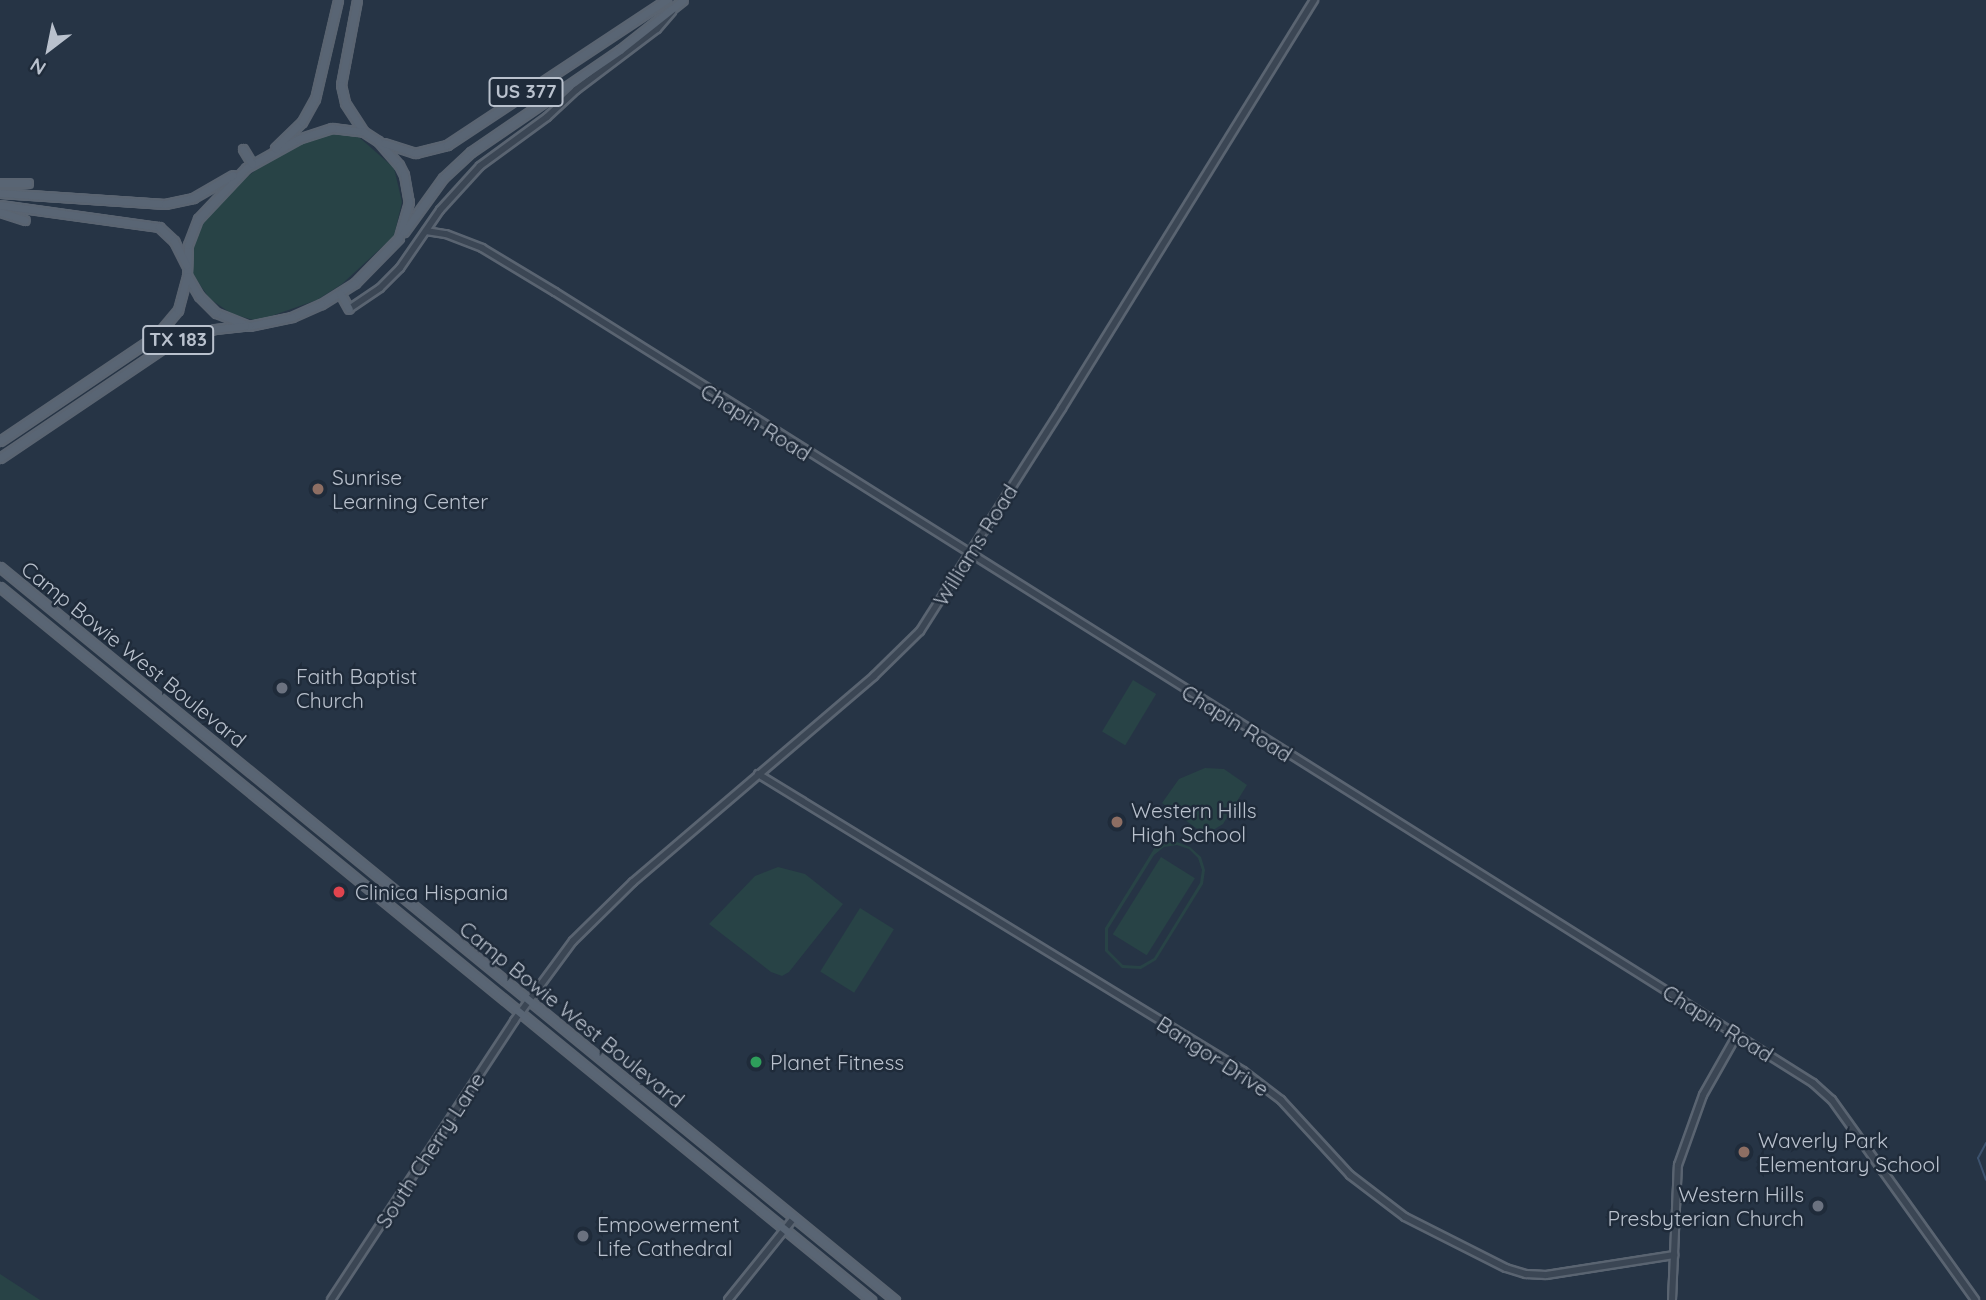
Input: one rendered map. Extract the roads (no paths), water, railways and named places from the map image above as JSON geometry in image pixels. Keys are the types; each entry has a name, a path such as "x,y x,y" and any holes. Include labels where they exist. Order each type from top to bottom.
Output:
{"main road":[{"path":"249,326 216,313 199,296 187,275 188,245 198,219 251,165 296,130 310,109 338,0"},
{"path":"357,0 341,85 345,103 364,132"},
{"name":"US 377","path":"0,193 165,204 193,198 320,130 342,127 364,132 378,141 415,153 447,145 666,0"},
{"name":"US 377","path":"249,326 292,317 340,293 380,260 443,178 471,152 675,9 683,0"},
{"path":"378,141 398,165 407,189 409,202 399,238"},
{"path":"243,149 251,165"},
{"path":"0,183 28,183"},
{"path":"0,205 159,227 174,241 186,266"},
{"path":"0,212 25,220"},
{"name":"TX 183","path":"0,441 157,335 178,310 187,275"},
{"path":"340,293 349,309"},
{"name":"TX 183","path":"0,458 172,342 215,329 249,326"},
{"name":"Camp Bowie West Boulevard","path":"0,567 895,1300"},
{"name":"Camp Bowie West Boulevard","path":"0,587 872,1300"}],"street":[{"name":"Williams Road","path":"529,1000 583,930 758,774 874,676 920,631 1314,0"},
{"path":"349,309 380,288 406,260 456,191 480,166 547,117 576,90 657,29 675,9"},
{"name":"Chapin Road","path":"426,231 455,237 482,248 1813,1083 1832,1100 1975,1300"},
{"name":"Bangor Drive","path":"758,774 1243,1071 1281,1100 1350,1175 1405,1217 1506,1268 1525,1274 1546,1275 1674,1255"},
{"name":"South Cherry Lane","path":"331,1300 529,1000"},
{"path":"1672,1300 1678,1165 1703,1095 1737,1035"},
{"path":"728,1300 794,1218"}],"waterway":[{"path":"1986,1143 1978,1158 1986,1180"}],"place":[{"name":"Sunrise Learning Center","path":"318,489"},
{"name":"Faith Baptist Church","path":"282,688"},
{"name":"Western Hills High School","path":"1117,822"},
{"name":"Clinica Hispania","path":"339,892"},
{"name":"Planet Fitness","path":"756,1062"},
{"name":"Waverly Park Elementary School","path":"1744,1152"},
{"name":"Western Hills Presbyterian Church","path":"1818,1206"},
{"name":"Empowerment Life Cathedral","path":"583,1236"}]}
